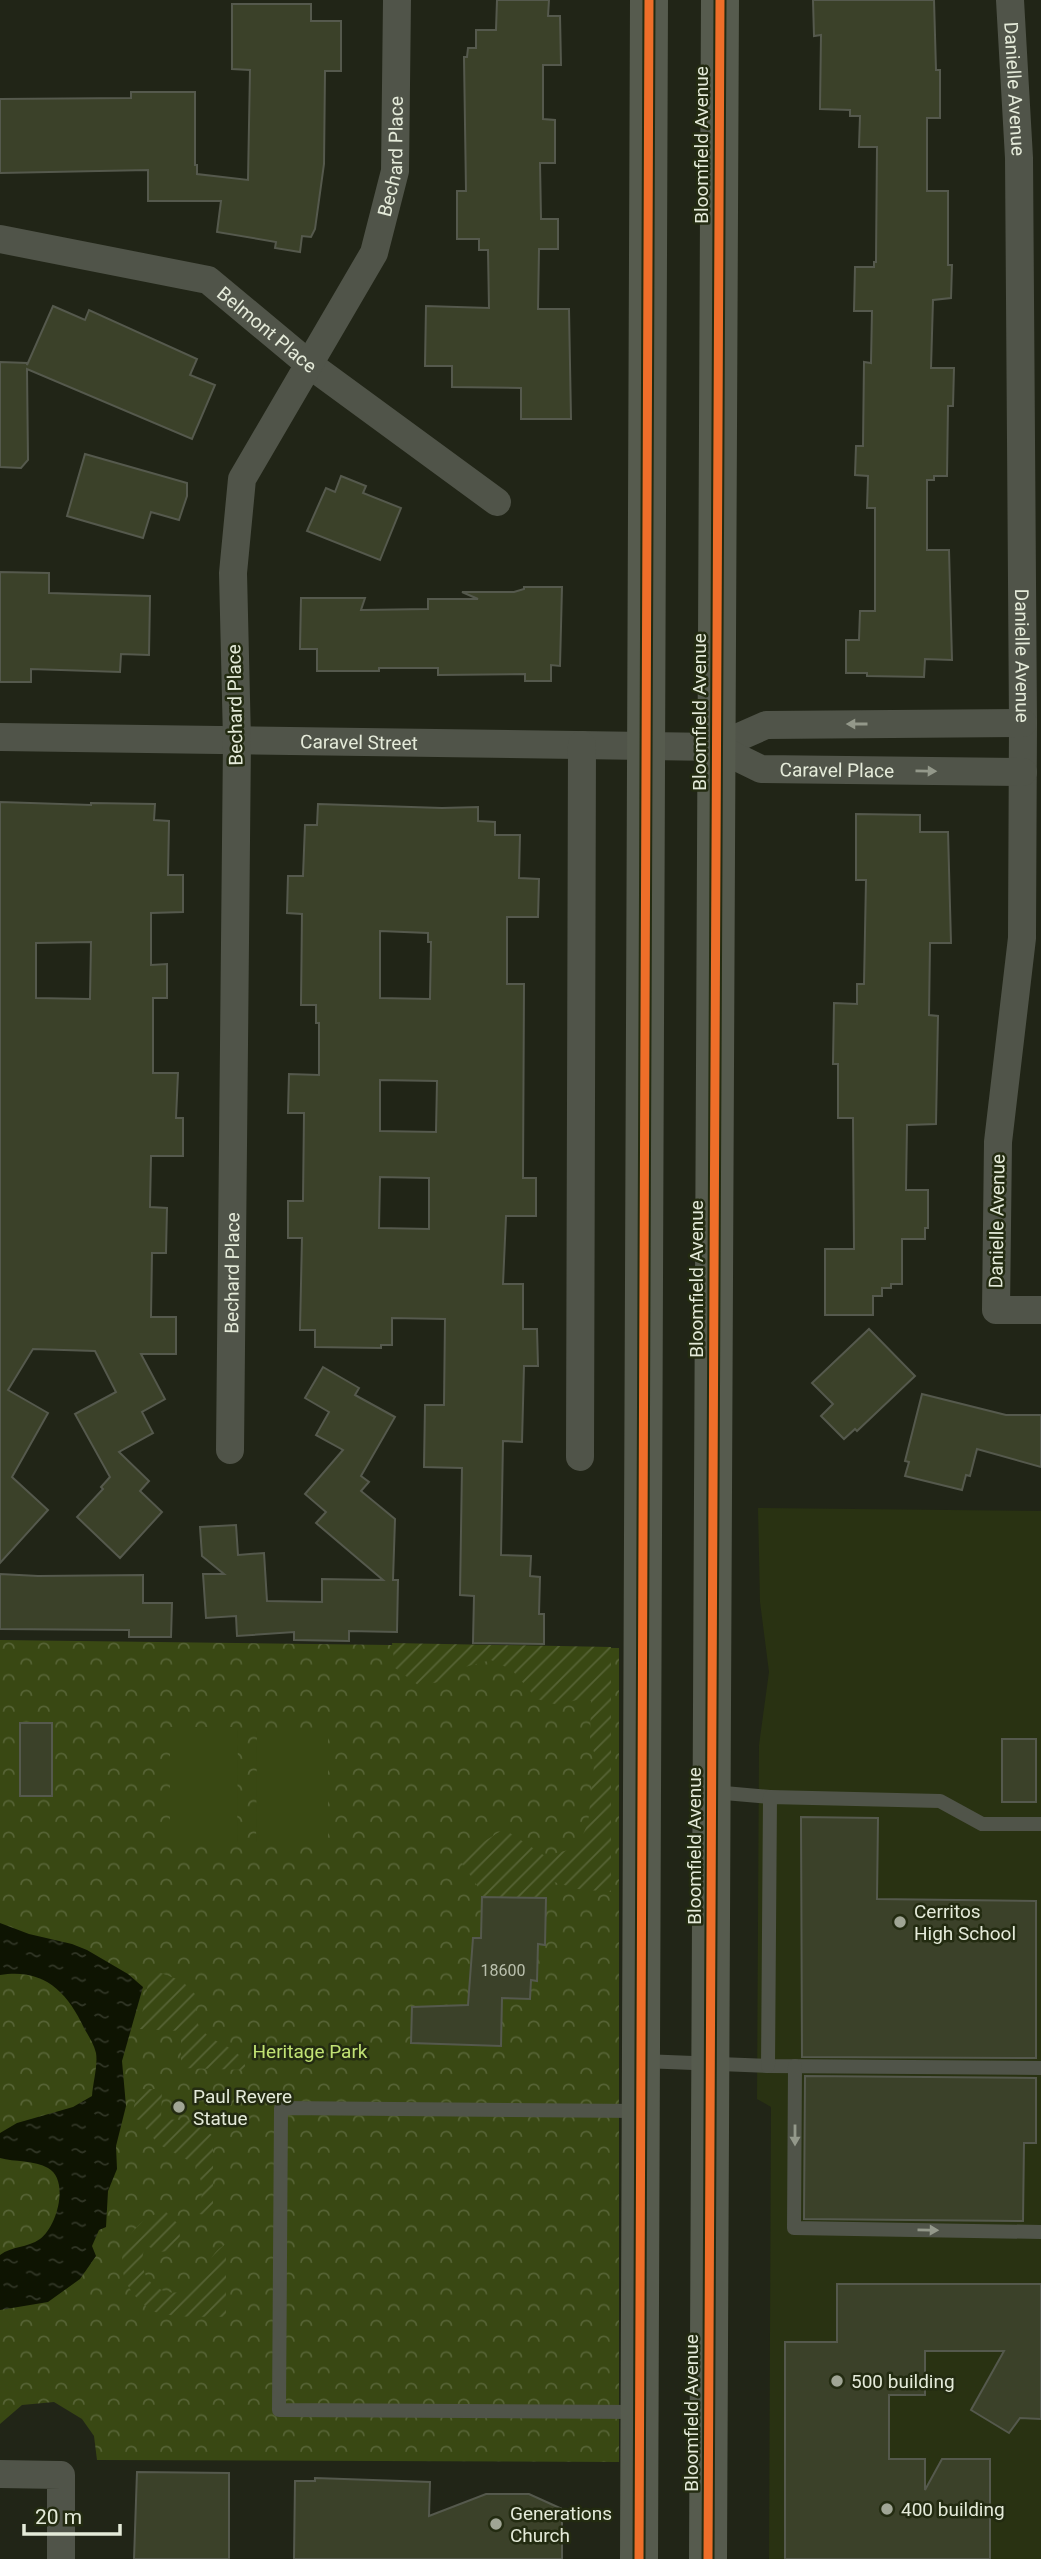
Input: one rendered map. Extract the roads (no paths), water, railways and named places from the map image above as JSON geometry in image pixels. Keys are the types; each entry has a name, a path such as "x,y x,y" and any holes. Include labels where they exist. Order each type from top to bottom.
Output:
{"street":[{"name":"Bechard Place","path":"230,1450 237,740 233,573 242,480 374,253 396,171 397,0"},
{"path":"639,2559 649,0"},
{"name":"Bloomfield Avenue","path":"708,2559 720,0"},
{"name":"Danielle Avenue","path":"1010,0 1019,158 1023,772 1021,939 998,1142 996,1310 1041,1310"},
{"name":"Belmont Place","path":"0,239 208,280 310,365 497,502"},
{"path":"716,747 766,725 1023,723"},
{"name":"Caravel Street","path":"0,737 716,747"},
{"path":"580,1457 582,745"},
{"name":"Caravel Place","path":"716,747 761,769 1023,772"},
{"path":"0,2474 61,2475 61,2559"}],"lane":[{"path":"711,1792 771,1797 940,1801 982,1824 1041,1824"},
{"path":"768,2066 771,1797"},
{"path":"641,2061 768,2066 1041,2068"},
{"path":"796,2066 794,2228 1041,2232"},
{"path":"639,2412 279,2410 281,2108 640,2111"}],"water":[{"path":"0,1923 87,1950 128,1974 143,1987 122,2061 126,2106 116,2146 117,2169 108,2191 106,2227 99,2230 92,2246 96,2256 80,2279 48,2302 0,2310 0,2255 35,2242 46,2233 56,2214 60,2193 55,2174 48,2168 0,2158 0,2133 17,2123 73,2107 92,2096 96,2058 92,2043 70,2003 52,1985 29,1975 0,1975"}],"place":[{"name":"Cerritos High School","path":"900,1922"},
{"name":"Paul Revere Statue","path":"179,2107"},
{"name":"500 building","path":"837,2381"},
{"name":"400 building","path":"887,2509"},
{"name":"Generations Church","path":"496,2524"}],"park label":[{"name":"Heritage Park","path":"310,2051"}]}
